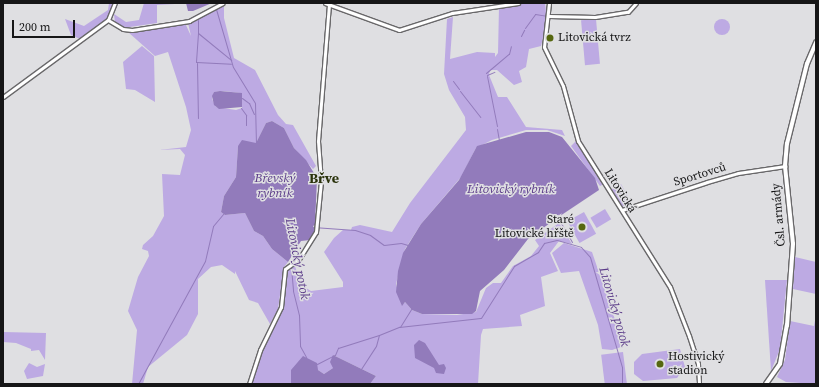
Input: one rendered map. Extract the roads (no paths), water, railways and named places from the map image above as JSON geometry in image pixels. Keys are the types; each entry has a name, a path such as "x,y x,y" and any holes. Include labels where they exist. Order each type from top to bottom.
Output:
{"main road":[{"name":"Čsl. armády","path":"766,384 780,364 788,318 793,244 785,166 791,122 816,43"}],"street":[{"path":"3,97 108,20 115,3"},
{"path":"108,20 123,29 132,30 189,21 223,3"},
{"path":"249,384 260,350 281,307 285,269 291,266 302,256 316,232 321,180 318,145 328,3 399,30 452,13 518,3"},
{"name":"Litovická","path":"549,3 549,16 544,47 563,86 578,141 670,287 698,364 699,384"},
{"path":"549,16 595,17 628,12 636,3"},
{"name":"Sportovců","path":"622,210 712,180 785,166"}],"water":[{"path":"186,3 212,3 193,11 188,11"},
{"path":"220,91 242,93 242,107 219,109 214,105 212,96 214,92"},
{"name":"Břevský rybník","path":"272,121 284,128 294,148 306,160 317,178 315,225 313,226 315,230 310,240 301,241 288,262 272,249 263,236 254,231 245,213 225,215 221,212 224,196 236,177 238,146 242,140 256,143 266,123"},
{"name":"Litovický rybník","path":"526,132 549,132 562,137 595,178 599,190 560,216 557,215 557,218 528,239 504,270 480,291 476,311 472,314 422,314 412,310 405,302 402,306 396,292 398,271 403,253 421,224 459,180 477,146"},
{"path":"419,340 425,343 439,365 444,364 446,368 444,374 436,373 434,368 415,358 414,345"},
{"path":"333,355 376,376 370,384 291,384 291,370 303,356 317,363 318,370 324,374 333,368 330,362"}],"waterway":[{"name":"Litovický potok","path":"216,9 233,67 255,103 256,143"},
{"path":"525,28 535,14 547,16"},
{"path":"198,20 198,33 231,60"},
{"path":"521,36 524,30"},
{"path":"198,33 196,62 231,64"},
{"path":"486,73 509,54 511,46"},
{"path":"197,63 198,118"},
{"path":"487,75 494,72"},
{"path":"487,76 497,126"},
{"path":"453,81 459,89"},
{"path":"460,91 480,117"},
{"path":"242,98 249,103 254,114"},
{"path":"241,108 246,115 246,125"},
{"path":"497,129 499,140"},
{"path":"138,384 205,261 213,226 223,214"},
{"name":"Litovický potok","path":"561,223 572,242"},
{"path":"313,227 355,230 370,235 384,245 401,243 408,245"},
{"name":"Litovický potok","path":"361,369 376,346 379,335 399,327 481,318 514,266 538,252 544,243 557,240 581,247 590,257 622,367 622,384"},
{"name":"Litovický potok","path":"291,267 293,291 299,315 300,346 306,357"},
{"name":"Litovický potok","path":"400,327 412,308"},
{"path":"317,364 335,355 338,348 379,335"}],"place":[{"name":"Litovická tvrz","path":"550,38"},
{"name":"Staré Litovické hřště","path":"582,227"},
{"name":"Hostivický stadion","path":"660,364"}],"district":[{"name":"Břve","path":"324,178"}]}
